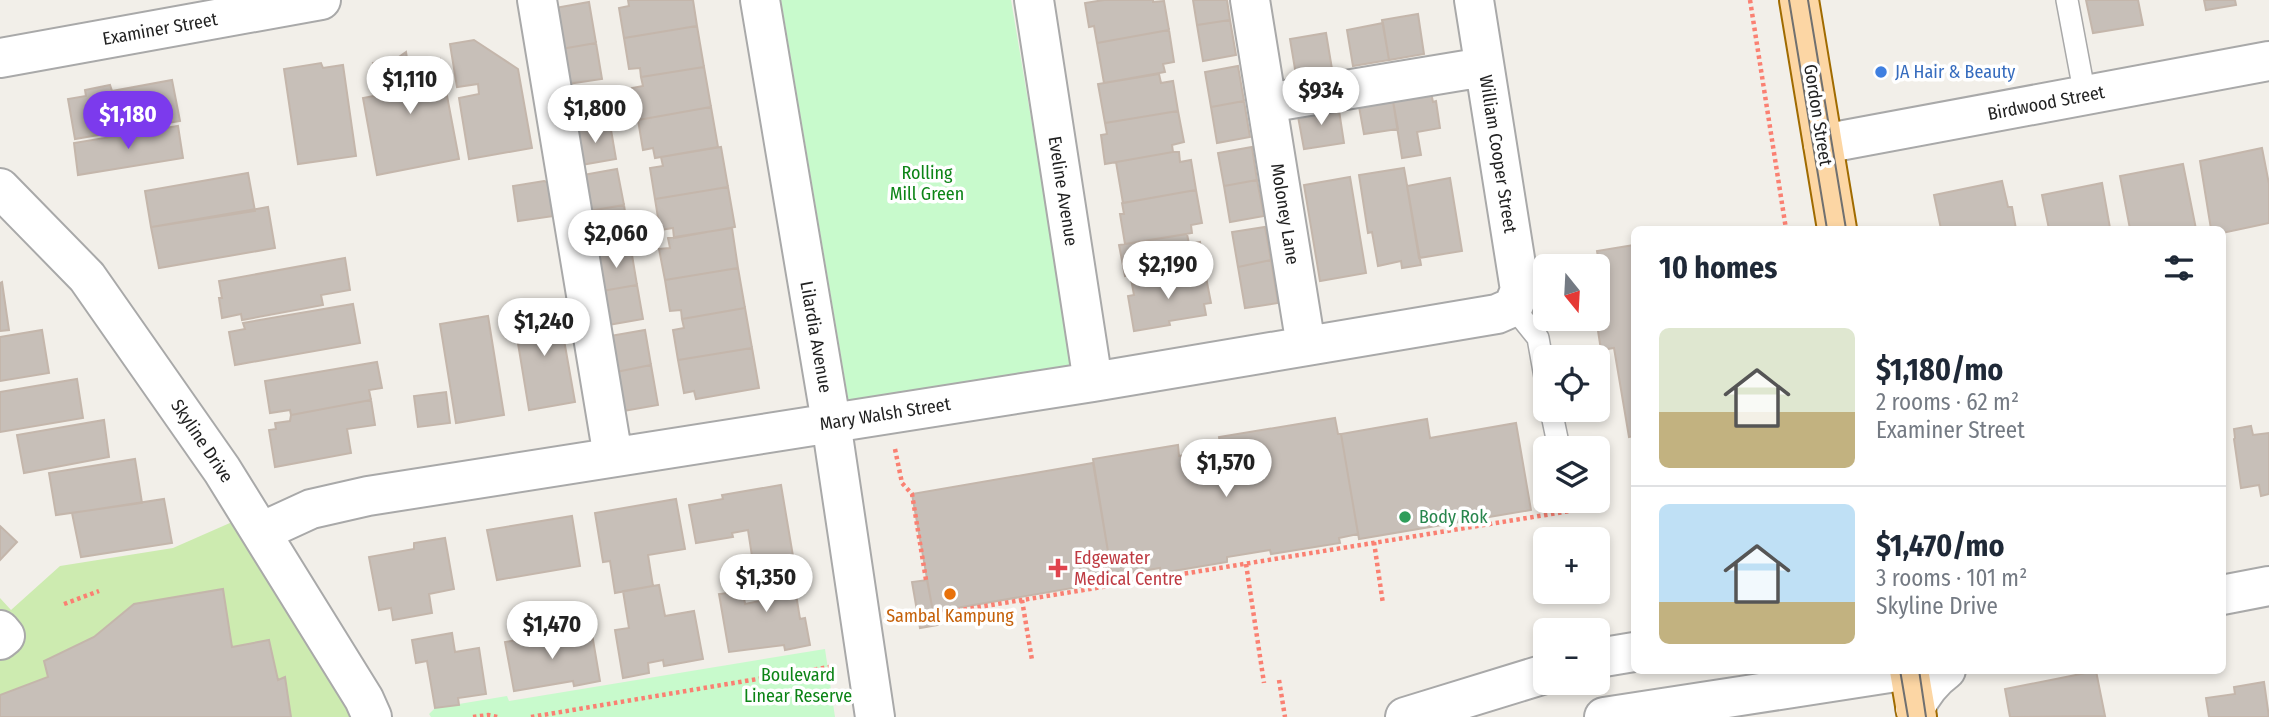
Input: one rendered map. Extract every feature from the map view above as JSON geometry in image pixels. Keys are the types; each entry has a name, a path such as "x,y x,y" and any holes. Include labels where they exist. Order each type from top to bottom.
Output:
{"main road":[{"name":"Gordon Street","path":"1799,0 1836,226"},
{"path":"1910,674 1916,712"}],"street":[{"name":"Examiner Street","path":"0,58 321,0"},
{"path":"537,0 613,457"},
{"name":"Lilardia Avenue","path":"760,0 831,422 875,717"},
{"name":"Eveline Avenue","path":"1034,0 1093,382"},
{"name":"Moloney Lane","path":"1250,0 1306,346"},
{"name":"William Cooper Street","path":"1474,0 1520,290 1513,307"},
{"name":"Birdwood Street","path":"1823,145 2269,61"},
{"path":"1267,103 1484,67"},
{"name":"Skyline Drive","path":"0,188 87,277 222,470 373,717"},
{"name":"Mary Walsh Street","path":"261,531 311,509 368,496 1093,382 1497,314 1513,307"},
{"path":"2226,594 2269,586"},
{"path":"0,631 5,636 0,640"},
{"path":"1610,656 1631,652"},
{"path":"1604,717 1883,674"},
{"path":"1916,712 1923,694 1940,674"},
{"path":"1405,717 1533,678"}],"lane":[{"path":"2067,0 2085,96"},
{"path":"1513,307 1538,338 1539,345"}],"path":[{"path":"1750,0 1786,226"},
{"path":"894,445 902,483 912,494 926,580"},
{"path":"936,614 1557,513"},
{"path":"1374,542 1383,604"},
{"path":"1246,564 1264,683"},
{"path":"64,604 99,591"},
{"path":"1022,600 1032,660"},
{"path":"531,717 830,667"},
{"path":"1279,680 1285,717"},
{"path":"473,717 498,717"}],"green space":[{"name":"Rolling Mill Green","path":"781,0 1011,0 1073,366 849,404"},
{"path":"239,519 356,717 291,717 285,678 278,680 232,647 223,589 94,637 45,661 48,677 0,695 0,598 11,610 60,566 173,548"},
{"name":"Boulevard Linear Reserve","path":"825,649 835,717 431,717 429,714 435,708 507,696 509,701"}],"building":[{"path":"628,0 693,0 697,26 624,38 619,8 629,6"},
{"path":"1104,0 1164,1 1169,30 1097,43 1094,26 1089,27 1085,3"},
{"path":"1193,0 1227,0 1230,20 1197,25"},
{"path":"2086,0 2138,0 2143,25 2093,33"},
{"path":"2204,0 2235,0 2236,5 2206,10"},
{"path":"589,2 596,43 561,49 555,8"},
{"path":"1418,14 1424,54 1389,60 1382,20"},
{"path":"1230,20 1236,55 1203,61 1197,25"},
{"path":"1383,23 1389,60 1353,66 1347,30"},
{"path":"697,26 704,67 641,77 640,68 629,69 624,38"},
{"path":"1169,30 1174,62 1163,64 1165,72 1104,83 1097,43"},
{"path":"1326,33 1332,69 1296,75 1290,39"},
{"path":"474,40 518,69 532,148 469,159 459,98 479,94 478,84 457,87 450,44"},
{"path":"596,43 602,79 567,84 561,49"},
{"path":"406,52 408,65 440,59 459,159 377,175 363,98 379,95 373,63 396,59"},
{"path":"321,63 323,68 343,65 356,156 298,164 284,69"},
{"path":"1238,66 1244,101 1211,107 1205,72"},
{"path":"704,67 711,107 638,120 632,88 643,86 641,77"},
{"path":"1159,74 1161,83 1173,81 1178,111 1105,123 1098,84"},
{"path":"172,80 180,121 75,139 68,99 86,96 85,90 110,85 112,91"},
{"path":"1430,88 1433,102 1436,101 1440,128 1417,132 1421,155 1402,158 1392,95"},
{"path":"604,89 610,124 575,130 569,95"},
{"path":"1392,95 1398,129 1364,134 1358,101"},
{"path":"1244,101 1250,137 1217,143 1211,107"},
{"path":"1338,104 1344,143 1304,149 1297,111"},
{"path":"711,107 718,147 655,158 653,148 643,150 638,120"},
{"path":"1178,111 1184,142 1172,145 1173,152 1105,164 1101,135 1107,134 1105,123"},
{"path":"610,124 616,159 581,165 575,130"},
{"path":"178,126 183,158 78,175 74,143"},
{"path":"721,147 728,187 655,199 650,168 663,166 661,157"},
{"path":"1252,147 1257,180 1224,186 1218,153"},
{"path":"2262,148 2269,184 2269,223 2226,232 2226,226 2211,226 2200,161"},
{"path":"1179,152 1180,162 1191,160 1196,190 1123,203 1116,162"},
{"path":"2183,164 2195,226 2129,226 2120,176"},
{"path":"1404,168 1421,265 1402,268 1401,261 1378,266 1372,232 1368,233 1359,175"},
{"path":"617,169 624,205 589,211 583,175"},
{"path":"248,173 255,211 151,227 145,191"},
{"path":"1350,177 1366,273 1320,281 1304,185"},
{"path":"1450,178 1462,251 1419,258 1407,186"},
{"path":"1257,180 1264,216 1230,222 1224,186"},
{"path":"544,181 549,183 554,216 518,221 513,186"},
{"path":"2002,181 2008,207 2012,207 2015,226 1940,226 1934,195"},
{"path":"2102,183 2110,226 2048,226 2042,195"},
{"path":"728,187 735,227 674,238 673,228 660,230 655,199"},
{"path":"1196,190 1202,223 1191,225 1192,233 1125,244 1120,214 1124,214 1122,203"},
{"path":"624,205 629,239 594,244 589,211"},
{"path":"268,207 275,248 159,268 151,227"},
{"path":"1265,227 1271,260 1238,267 1232,232"},
{"path":"732,228 738,268 665,280 659,249 670,248 668,238"},
{"path":"1187,234 1189,244 1200,242 1205,272 1132,284 1130,275 1125,276 1119,245"},
{"path":"1631,245 1629,437 1614,348 1600,345 1598,331 1610,331 1610,254 1598,254 1597,251"},
{"path":"631,249 637,285 602,291 596,255"},
{"path":"345,258 350,290 321,295 323,305 242,320 241,314 222,318 219,281"},
{"path":"1271,260 1278,303 1245,308 1238,267"},
{"path":"738,268 745,308 682,319 681,310 670,311 665,280"},
{"path":"1205,272 1211,303 1204,304 1206,315 1169,321 1170,325 1134,331 1128,296 1134,295 1132,284"},
{"path":"2,282 9,330 0,331 0,283"},
{"path":"637,285 643,319 608,325 602,291"},
{"path":"353,304 360,343 235,365 229,332 245,329 243,323"},
{"path":"558,306 575,402 529,410 513,313"},
{"path":"745,308 752,348 678,360 673,330 684,328 682,319"},
{"path":"488,316 504,415 456,423 440,324"},
{"path":"42,330 49,373 0,381 0,337"},
{"path":"645,330 651,365 616,372 610,336"},
{"path":"752,348 759,388 696,399 694,391 684,393 678,360"},
{"path":"377,362 382,388 369,390 371,400 291,415 290,410 270,413 265,381"},
{"path":"651,365 658,405 623,411 616,372"},
{"path":"77,379 83,418 0,432 0,392"},
{"path":"446,392 450,423 418,427 414,396"},
{"path":"371,400 375,425 347,429 351,453 275,467 269,430 276,429 275,423 290,421 291,415"},
{"path":"1335,418 1338,434 1341,434 1358,534 1339,538 1340,543 1271,554 1270,550 1227,557 1227,562 1161,573 1160,568 1112,576 1093,459 1178,445 1179,456 1191,454 1190,445 1220,443 1219,437"},
{"path":"1427,419 1430,438 1516,423 1531,510 1359,539 1341,434"},
{"path":"104,420 109,457 24,473 17,435"},
{"path":"2251,426 2253,435 2269,433 2269,494 2261,496 2259,485 2241,488 2234,439 2234,429"},
{"path":"135,459 142,503 56,515 49,473"},
{"path":"1093,463 1113,581 933,612 912,494"},
{"path":"781,485 794,562 754,569 748,530 732,533 733,537 696,543 689,505 723,499 722,495"},
{"path":"164,499 172,543 81,557 72,513"},
{"path":"676,499 685,549 648,555 653,586 615,593 610,561 603,562 595,513"},
{"path":"572,516 580,566 497,580 487,530"},
{"path":"0,526 17,542 0,560"},
{"path":"445,538 454,589 429,594 432,613 393,620 391,608 379,610 369,557 414,549 414,543"},
{"path":"791,563 800,619 805,618 810,645 785,650 784,645 729,652 719,594 743,591 745,604 760,601 754,569"},
{"path":"927,580 938,625 920,628 912,582"},
{"path":"659,585 665,616 694,611 703,659 664,666 663,660 648,663 649,673 623,678 615,630 629,628 623,591"},
{"path":"223,589 232,647 269,640 278,680 285,677 291,717 0,717 0,695 48,677 44,661 94,637 134,604"},
{"path":"571,631 572,637 592,634 600,681 574,686 573,681 514,691 505,642"},
{"path":"452,633 455,652 479,648 486,694 458,698 459,705 435,708 427,661 416,663 412,640"},
{"path":"2081,674 2097,674 2105,716 2010,717 2005,689"},
{"path":"2264,682 2269,717 2209,717 2206,698 2235,694 2234,687"}],"tram line":[{"path":"1789,0 1827,226"},
{"path":"1808,0 1846,226"},
{"path":"1901,674 1908,717"},
{"path":"1920,674 1926,717"}],"place":[{"name":"JA Hair & Beauty","path":"1881,72"},
{"name":"Body Rok","path":"1405,517"},
{"name":"Edgewater Medical Centre","path":"1058,568"},
{"name":"Sambal Kampung","path":"950,594"}]}
